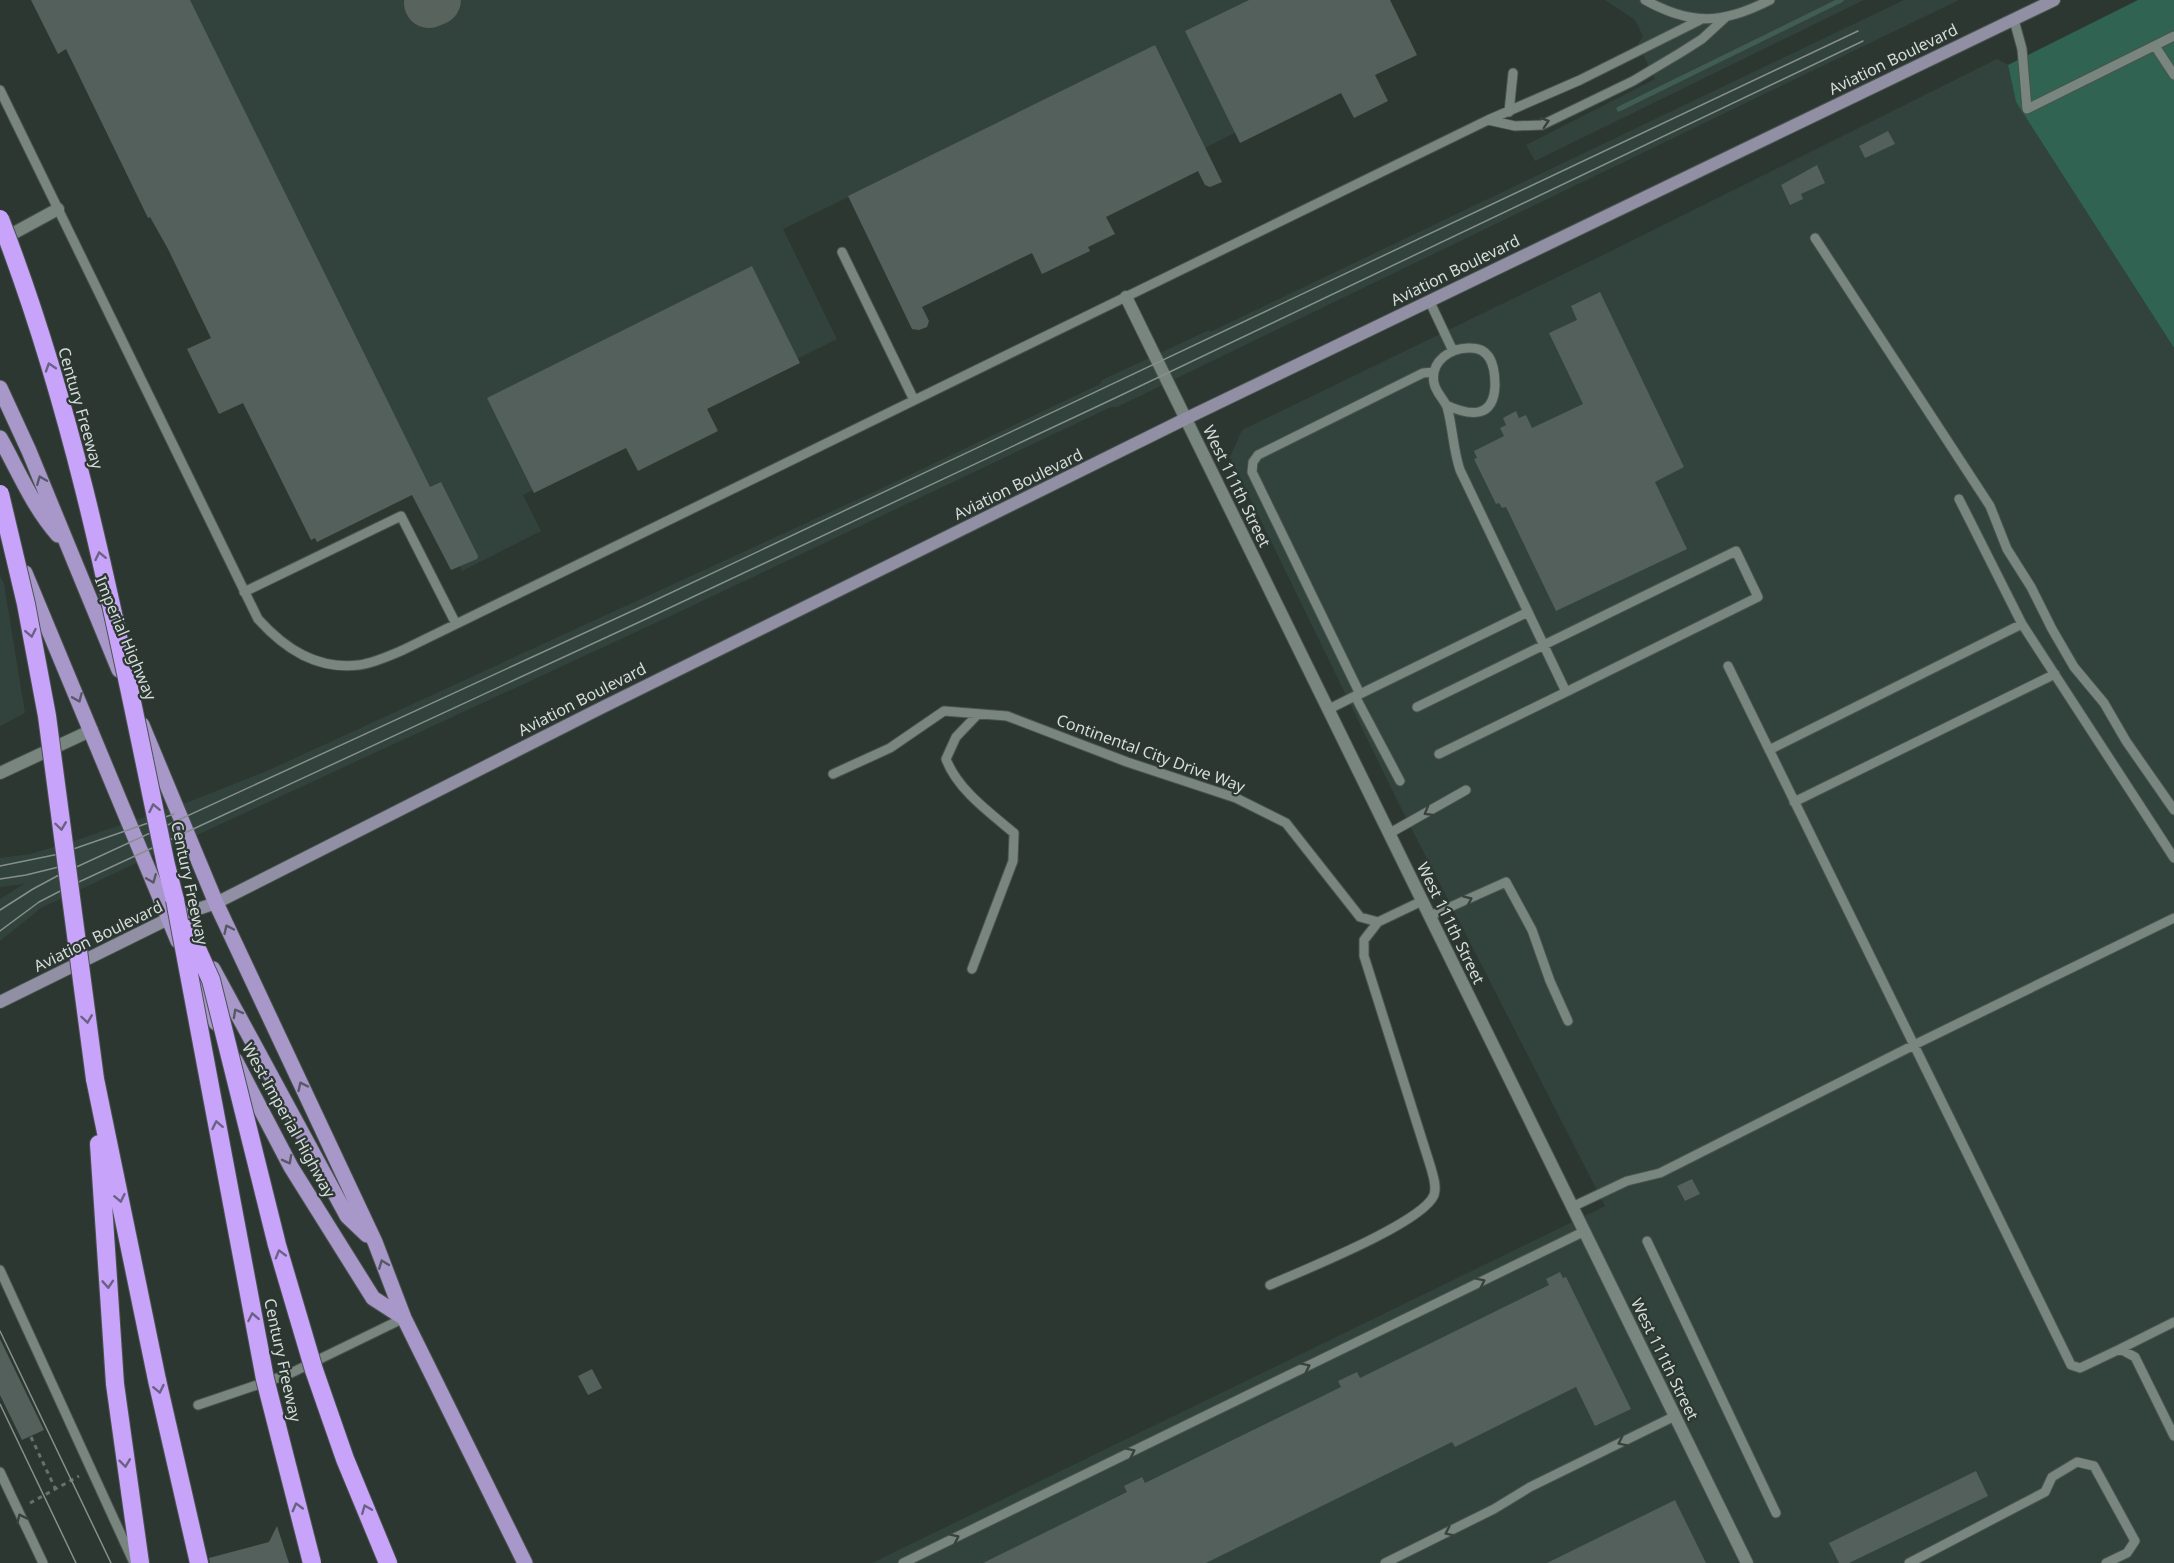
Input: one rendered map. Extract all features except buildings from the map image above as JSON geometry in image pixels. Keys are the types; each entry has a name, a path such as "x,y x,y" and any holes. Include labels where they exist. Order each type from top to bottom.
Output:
{"highway":[{"name":"Century Freeway","path":"0,219 12,249 64,412 96,537 175,900 265,1379 312,1563"},
{"path":"0,495 26,604 47,716 95,1079 115,1384 140,1563"},
{"path":"175,900 211,980 277,1245 314,1370 345,1459 388,1563"},
{"path":"95,1079 157,1380 199,1563"}],"main road":[{"name":"Aviation Boulevard","path":"0,1002 168,919 216,903 609,704 1185,419 2054,0"},
{"name":"Imperial Highway","path":"0,388 216,903"},
{"path":"0,438 49,524 68,546"},
{"path":"0,515 92,730 168,919 193,933 347,1216 375,1242"},
{"name":"West Imperial Highway","path":"216,903 375,1242 404,1318 525,1563"},
{"name":"West Imperial Highway","path":"168,919 219,1029 291,1167 372,1298 404,1318"}],"street":[{"path":"0,240 58,209"},
{"name":"West 111th Street","path":"1126,297 1747,1563"},
{"path":"0,772 92,730"}],"lane":[{"path":"1645,0 1673,14 1700,20 1726,17 1770,0"},
{"path":"1488,120 1515,126 1542,125 1633,81 1702,39 1726,17"},
{"path":"0,90 258,620 273,636 294,651 318,662 359,665 403,650 1488,120 1580,80 1700,20"},
{"path":"2014,20 2022,49 2027,109 2174,36"},
{"path":"2155,46 2174,75"},
{"path":"1509,112 1513,73"},
{"path":"1815,238 1990,506 2007,549 2031,587 2074,667 2103,703 2126,741 2174,810"},
{"path":"842,252 914,400"},
{"path":"1429,300 1453,351"},
{"path":"1446,405 1473,413 1483,410 1494,399 1495,370 1491,359 1482,350 1472,347 1453,351 1444,356 1437,363 1434,384 1446,405 1460,470 1566,692"},
{"path":"1400,781 1252,472 1253,462 1258,455 1423,373 1434,372"},
{"path":"1959,499 2022,624 2174,858"},
{"path":"244,592 401,516 456,624"},
{"path":"1417,706 1736,551 1758,597 1439,754"},
{"path":"1329,709 1528,612"},
{"path":"1769,750 2022,624"},
{"path":"1728,666 2071,1365 2080,1368 2174,1322"},
{"path":"1794,802 2055,674"},
{"name":"Continental City Drive Way","path":"833,774 890,748 944,711 1007,716 1127,762 1236,798 1286,823 1360,917 1378,922"},
{"path":"972,969 1013,861 1014,833 983,807 951,772 946,759 956,737 978,714"},
{"path":"1390,833 1466,790"},
{"path":"1430,916 1506,882 1532,930 1550,981 1568,1021"},
{"path":"1270,1285 1387,1231 1416,1214 1434,1195 1435,1186 1431,1168 1364,956 1364,940 1378,922 1422,901"},
{"path":"1572,1207 1628,1181 1660,1173 2174,918"},
{"path":"903,1563 1584,1231"},
{"path":"1647,1241 1776,1514"},
{"path":"0,1270 134,1563"},
{"path":"198,1405 289,1374 404,1318"},
{"path":"2120,1349 2135,1357 2174,1436"},
{"path":"1385,1563 1494,1509 1530,1487 1675,1416"},
{"path":"1909,1563 2045,1492 2052,1477 2077,1462 2094,1466 2135,1541 2127,1553 2106,1563"},
{"path":"0,1472 43,1563"}],"path":[{"path":"31,1437 55,1488"},
{"path":"18,1509 91,1469"}],"shaded area":[{"path":"184,0 1386,0 1408,46 1197,152 1147,51 783,229 837,339 523,495 541,531 462,571"},
{"path":"1605,0 1864,0 1535,161 1526,145 1655,79 1638,44 1643,36 1635,20"},
{"path":"1904,0 1959,0 1117,407 1111,407 677,613 41,908 0,941 0,899 24,884 0,887 0,858 30,854 71,842 191,801 269,770 878,490 1100,384 1102,380 1209,330 1210,332"},
{"path":"1997,59 2008,65 2016,102 2174,348 2174,1563 872,1563 1605,1206 1399,804 1230,457 1242,430 1603,255"},
{"path":"0,576 4,584 25,713 0,726"}],"green space":[{"path":"2138,0 2174,0 2174,348 2016,102 2008,65"}],"waterway":[{"path":"1619,109 1841,0"}],"taxiway":[{"path":"429,3 436,0"}],"tram line":[{"path":"0,910 59,875 643,606 1858,31"},
{"path":"0,931 39,902 68,887 1113,399 1863,41"},
{"path":"0,866 59,854 174,814"},
{"path":"0,879 67,865"},
{"path":"0,1331 111,1563"},
{"path":"0,1404 76,1563"}]}
